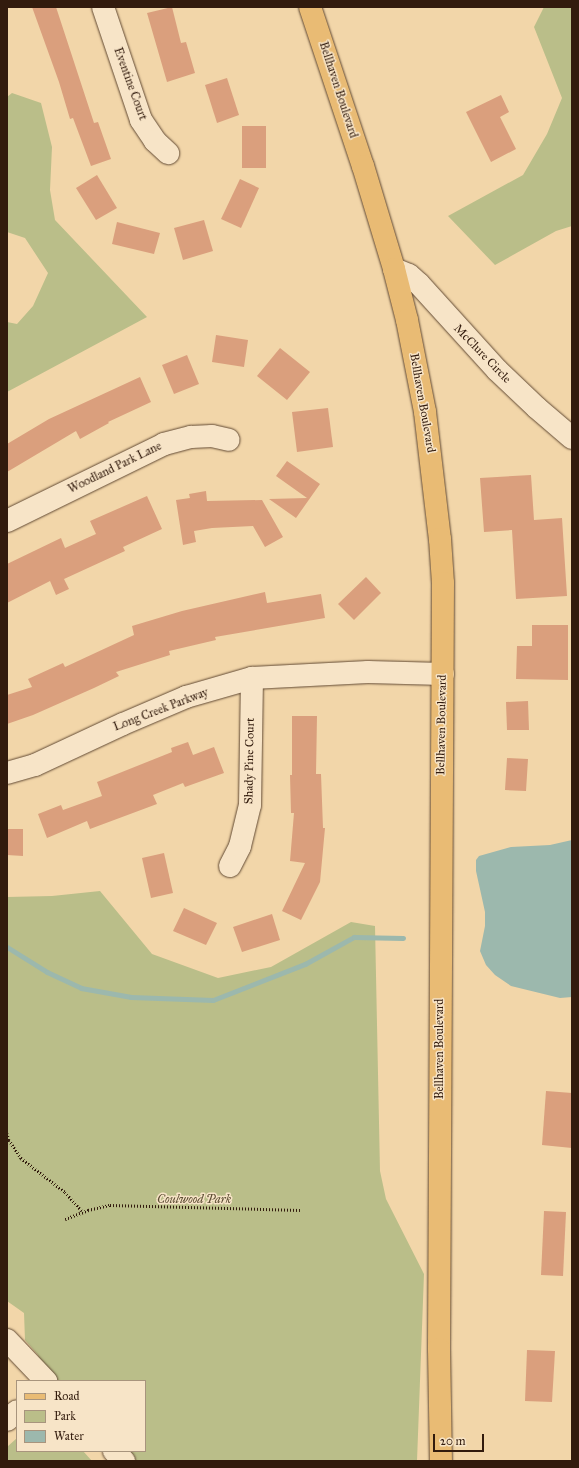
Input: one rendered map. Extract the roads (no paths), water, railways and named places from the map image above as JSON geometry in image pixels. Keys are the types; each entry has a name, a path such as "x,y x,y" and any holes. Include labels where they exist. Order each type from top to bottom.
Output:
{"main road":[{"name":"Bellhaven Boulevard","path":"310,7 363,166 394,269 407,320 431,453 441,552 443,674 439,1349 441,1461"}],"street":[{"name":"Eventine Court","path":"103,7 141,120 155,141 168,153"},
{"name":"McClure Circle","path":"394,269 409,274 497,370 537,408 572,438"},
{"name":"Woodland Park Lane","path":"7,521 164,444 198,437 212,436 229,440"},
{"name":"Long Creek Parkway","path":"7,773 35,765 123,724 186,697 252,678 368,672 443,674"},
{"name":"Shady Pine Court","path":"230,866 240,846 250,805 252,678"},
{"path":"7,1340 45,1380"},
{"path":"7,1420 16,1412"},
{"path":"115,1452 124,1461"}],"water":[{"path":"572,840 572,997 560,998 511,986 495,975 486,965 480,951 485,926 485,912 476,871 476,860 479,856 511,847 550,845"}],"waterway":[{"path":"7,947 47,972 81,988 131,997 213,1000 305,964 354,937 403,938"}],"park label":[{"name":"Coulwood Park","path":"194,1200"}]}
